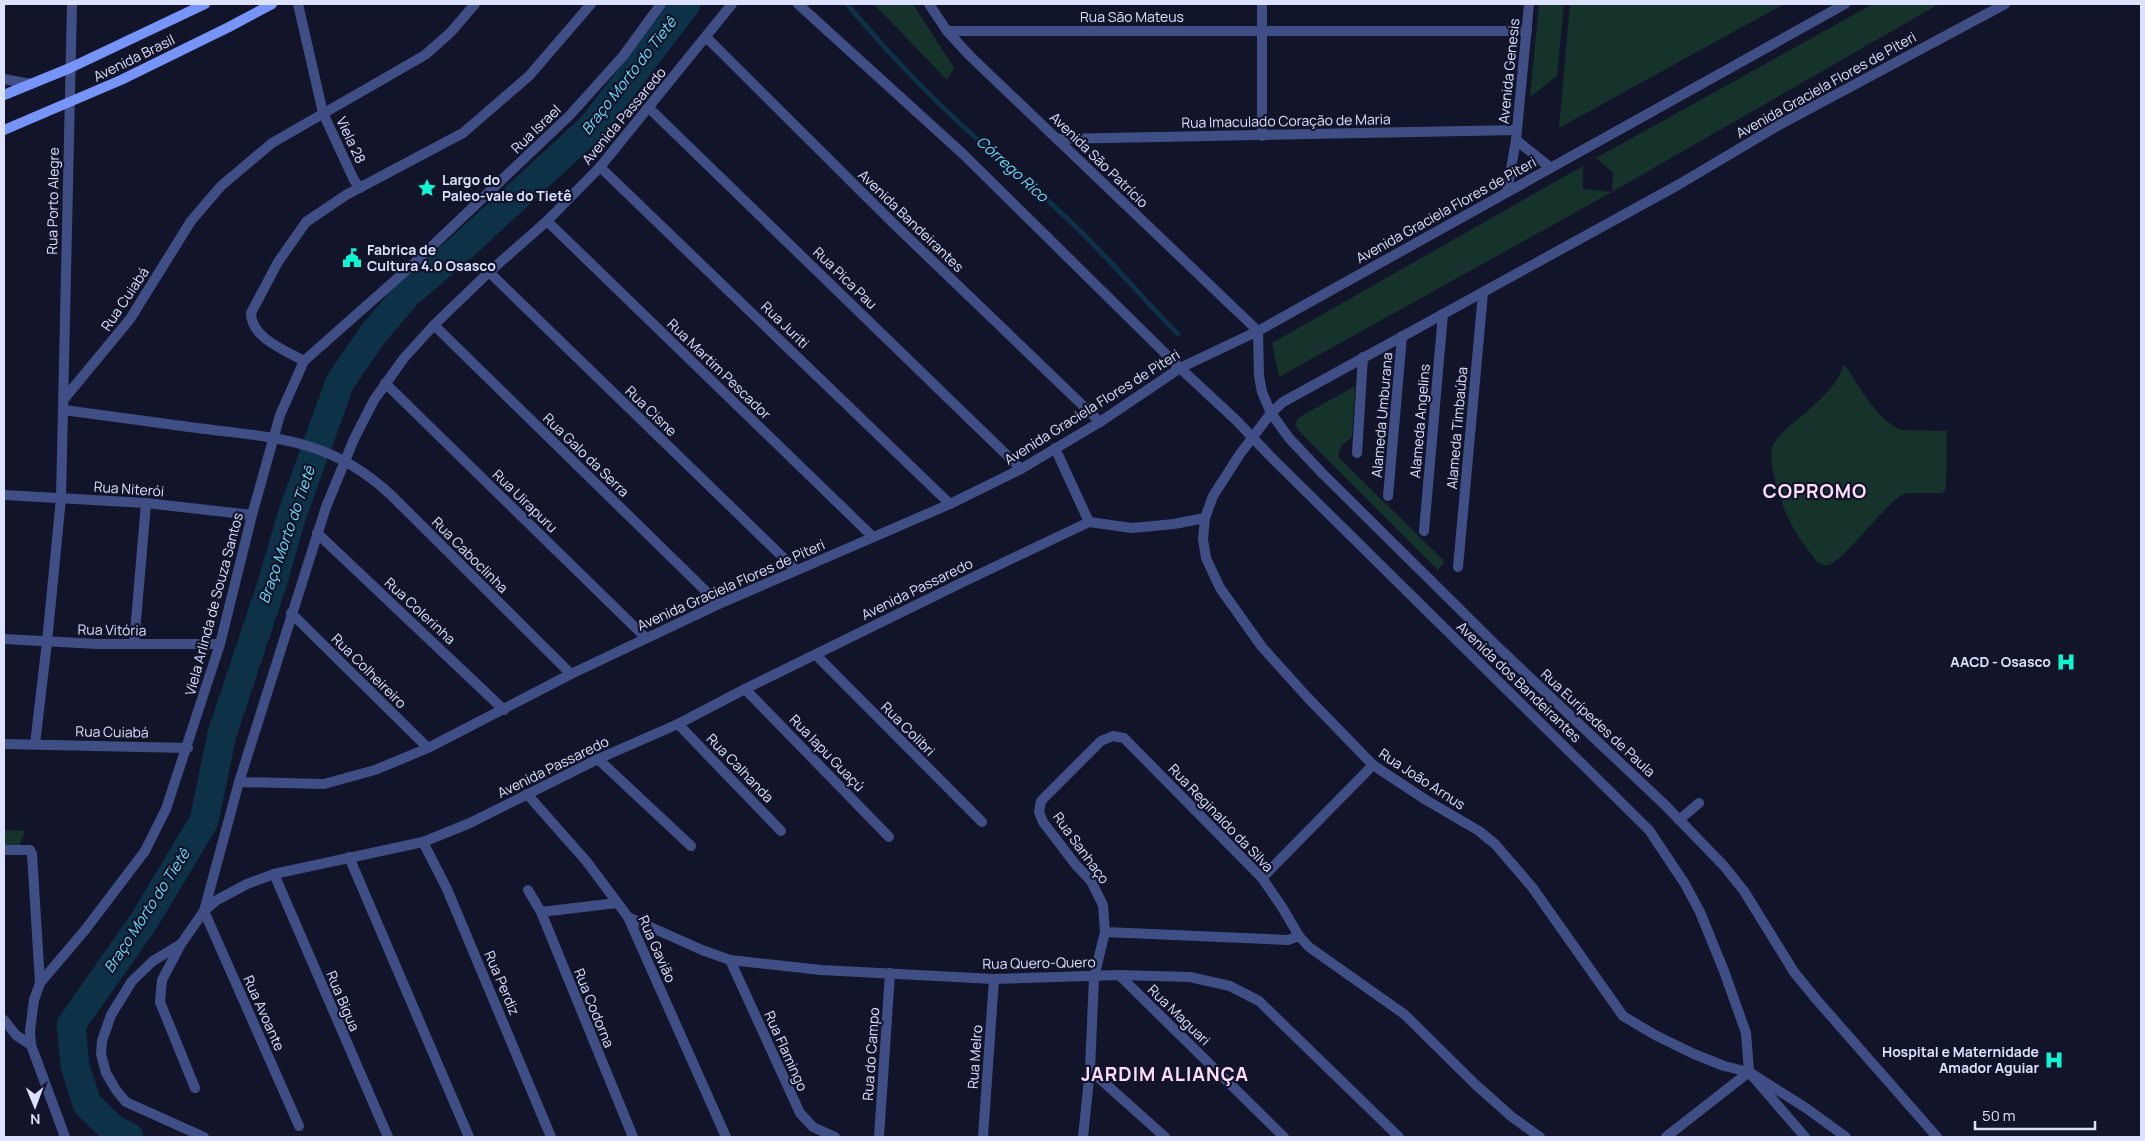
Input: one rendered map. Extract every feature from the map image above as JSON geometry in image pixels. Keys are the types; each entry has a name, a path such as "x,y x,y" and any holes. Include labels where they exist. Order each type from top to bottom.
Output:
{"main road":[{"name":"Avenida Brasil","path":"4,94 70,68 206,4"},
{"name":"Avenida Brasil","path":"4,130 68,104 221,31 272,4"}],"street":[{"name":"Rua Porto Alegre","path":"64,398 68,104 72,4"},
{"name":"Viela 28","path":"298,4 322,113 357,184"},
{"name":"Rua Cuiabá","path":"64,398 130,319 180,239 204,205 221,186 272,143 322,113 371,88 425,55 451,32 475,4"},
{"path":"304,361 270,342 257,332 251,322 251,313 278,262 306,222 357,184 438,147 470,127 529,76 591,4"},
{"name":"Rua Israel","path":"304,361 409,268 570,115 623,56 661,4"},
{"name":"Avenida Passaredo","path":"204,1137 126,1102 106,1073 102,1054 102,1041 110,1015 132,981 152,961 181,944 204,911 239,782 340,458 385,383 404,358 434,325 489,272 547,221 600,167 732,4"},
{"path":"798,4 963,154 1180,368"},
{"name":"Avenida São Patrício","path":"929,4 947,31 970,56 1258,331"},
{"path":"1262,4 1262,136"},
{"name":"Avenida Genesis","path":"1507,192 1516,135 1529,4"},
{"name":"Avenida Graciela Flores de Piteri","path":"239,782 254,784 324,784 375,770 428,748 571,674 719,604 795,569 950,504 1021,469 1100,422 1180,368 1258,331 1845,4"},
{"name":"Avenida Graciela Flores de Piteri","path":"1253,437 1283,402 1678,185 1773,128 2005,4"},
{"name":"Rua São Mateus","path":"947,31 1527,31"},
{"name":"Avenida Bandeirantes","path":"706,38 892,222 1100,422"},
{"path":"4,79 31,84"},
{"name":"Rua Pica Pau","path":"649,108 1021,469"},
{"name":"Avenida Genesis","path":"1516,135 1550,168"},
{"name":"Rua Imaculado Coração de Maria","path":"1057,139 1516,135"},
{"name":"Rua Juriti","path":"600,167 950,504"},
{"name":"Rua Martim Pescador","path":"547,221 873,537"},
{"name":"Rua Cisne","path":"489,272 795,569"},
{"name":"Alameda Timbaúba","path":"1458,567 1483,292"},
{"name":"Alameda Angelins","path":"1424,531 1443,314"},
{"name":"Rua Galo da Serra","path":"434,325 719,604"},
{"name":"Rua Eurípedes de Paula","path":"1258,331 1259,376 1262,392 1271,414 1289,438 1503,652 1679,820 1724,866 1744,891 1794,972 1937,1137"},
{"name":"Alameda Umburana","path":"1388,496 1402,336"},
{"path":"1357,453 1364,357"},
{"name":"Viela Arlinda de Souza Santos","path":"40,983 85,930 145,851 166,809 188,748 220,644 252,515 279,438 280,415 304,361"},
{"name":"Avenida dos Bandeirantes","path":"1180,368 1253,437 1415,601 1548,728 1649,830 1685,884 1700,912 1746,1033 1749,1072"},
{"name":"Rua Uirapuru","path":"385,383 646,638"},
{"path":"35,744 61,498 64,398"},
{"name":"Rua Caboclinha","path":"64,410 279,438 302,443 340,458 378,483 391,495 571,674"},
{"name":"Rua João Arnus","path":"1253,437 1213,496 1205,518 1203,538 1206,558 1220,588 1262,647 1373,765 1426,800 1479,831 1495,844 1532,887 1623,1016 1654,1035 1694,1054 1724,1066 1749,1072"},
{"path":"1055,448 1089,522 1132,528 1174,524 1205,518"},
{"name":"Rua Niterói","path":"4,495 146,503 252,515"},
{"path":"134,644 146,503"},
{"name":"Avenida Passaredo","path":"204,911 234,890 274,874 423,842 470,823 598,760 678,724 745,689 1089,522"},
{"name":"Rua Colerinha","path":"317,533 504,710"},
{"name":"Rua Colheireiro","path":"291,613 428,748"},
{"name":"Rua Vitória","path":"4,639 47,642 220,644"},
{"name":"Rua Colibri","path":"816,655 982,822"},
{"name":"Rua Iapu Guaçú","path":"745,689 889,837"},
{"name":"Rua Calhanda","path":"678,724 781,831"},
{"name":"Rua Sanhaço","path":"1083,1137 1090,1070 1094,976 1105,932 1103,905 1091,881 1076,865 1043,822 1039,812 1040,802 1101,741 1113,736 1124,738"},
{"name":"Rua Reginaldo da Silva","path":"1124,738 1262,878 1299,936 1330,963 1371,989 1404,1014 1476,1085 1512,1117 1540,1137"},
{"name":"Rua Cuiabá","path":"4,744 188,748"},
{"path":"598,760 691,846"},
{"path":"1262,878 1373,765"},
{"name":"Rua Gavião","path":"528,794 587,862 628,917 726,1137"},
{"path":"1679,820 1699,803"},
{"name":"Rua Perdiz","path":"423,842 447,889 551,1137"},
{"path":"4,850 30,850 32,854 40,983 34,1000 30,1031 31,1045 65,1137"},
{"path":"349,858 469,1137"},
{"name":"Rua Bigua","path":"274,874 336,1021 388,1137"},
{"name":"Rua Codorna","path":"528,890 541,912 632,1137"},
{"path":"541,912 617,903"},
{"name":"Rua Avoante","path":"204,911 299,1126"},
{"name":"Rua Quero-Quero","path":"628,917 702,950 730,960 821,970 994,979 1118,975 1190,977 1230,986 1259,1001 1399,1137"},
{"path":"1105,932 1288,940 1299,936"},
{"path":"181,944 162,980 160,1002 194,1088"},
{"name":"Rua Flamingo","path":"730,960 800,1114 813,1127 836,1137"},
{"name":"Rua do Campo","path":"879,1137 890,974"},
{"name":"Rua Maguari","path":"1118,975 1284,1137"},
{"name":"Rua Melro","path":"983,1137 994,979"},
{"path":"4,1020 16,1035 31,1045"},
{"path":"1090,1070 1165,1137"},
{"path":"1749,1072 1801,1136"},
{"path":"1666,1137 1749,1072"},
{"path":"1749,1072 1800,1104 1846,1137"}],"green space":[{"path":"874,4 913,4 954,68 947,80"},
{"path":"1539,4 1564,4 1557,76 1530,97"},
{"path":"1570,4 1784,4 1559,128"},
{"path":"1873,4 1939,4 1612,192 1613,173 1596,158"},
{"path":"1583,166 1583,189 1612,192 1279,377 1272,343"},
{"path":"1844,364 1876,410 1892,425 1901,430 1947,431 1946,487 1944,492 1941,493 1907,493 1902,495 1884,510 1844,554 1828,565 1822,565 1817,562 1800,539 1781,501 1774,475 1772,451 1774,443 1781,434 1821,399 1839,377"},
{"path":"1355,386 1352,437 1341,446 1338,457 1443,560 1443,564 1438,570 1295,425 1298,418"},
{"path":"4,830 25,831 19,846 4,845"}],"waterway":[{"name":"Braço Morto do Tietê","path":"129,1137 112,1128 87,1104 75,1066 71,1025 144,921 204,821 222,734 272,584 292,515 340,382 373,334 407,294 461,248 592,127 686,4"},
{"name":"Córrego Rico","path":"847,4 889,52 934,98 1073,224 1178,334"}],"place":[{"name":"Largo do Paleo-vale do Tietê","path":"427,188"},
{"name":"Fabrica de Cultura 4.0 Osasco","path":"352,258"},
{"name":"AACD - Osasco","path":"2066,662"},
{"name":"Hospital e Maternidade Amador Aguiar","path":"2054,1060"}],"district":[{"name":"COPROMO","path":"1815,491"},
{"name":"JARDIM ALIANÇA","path":"1165,1074"}]}
